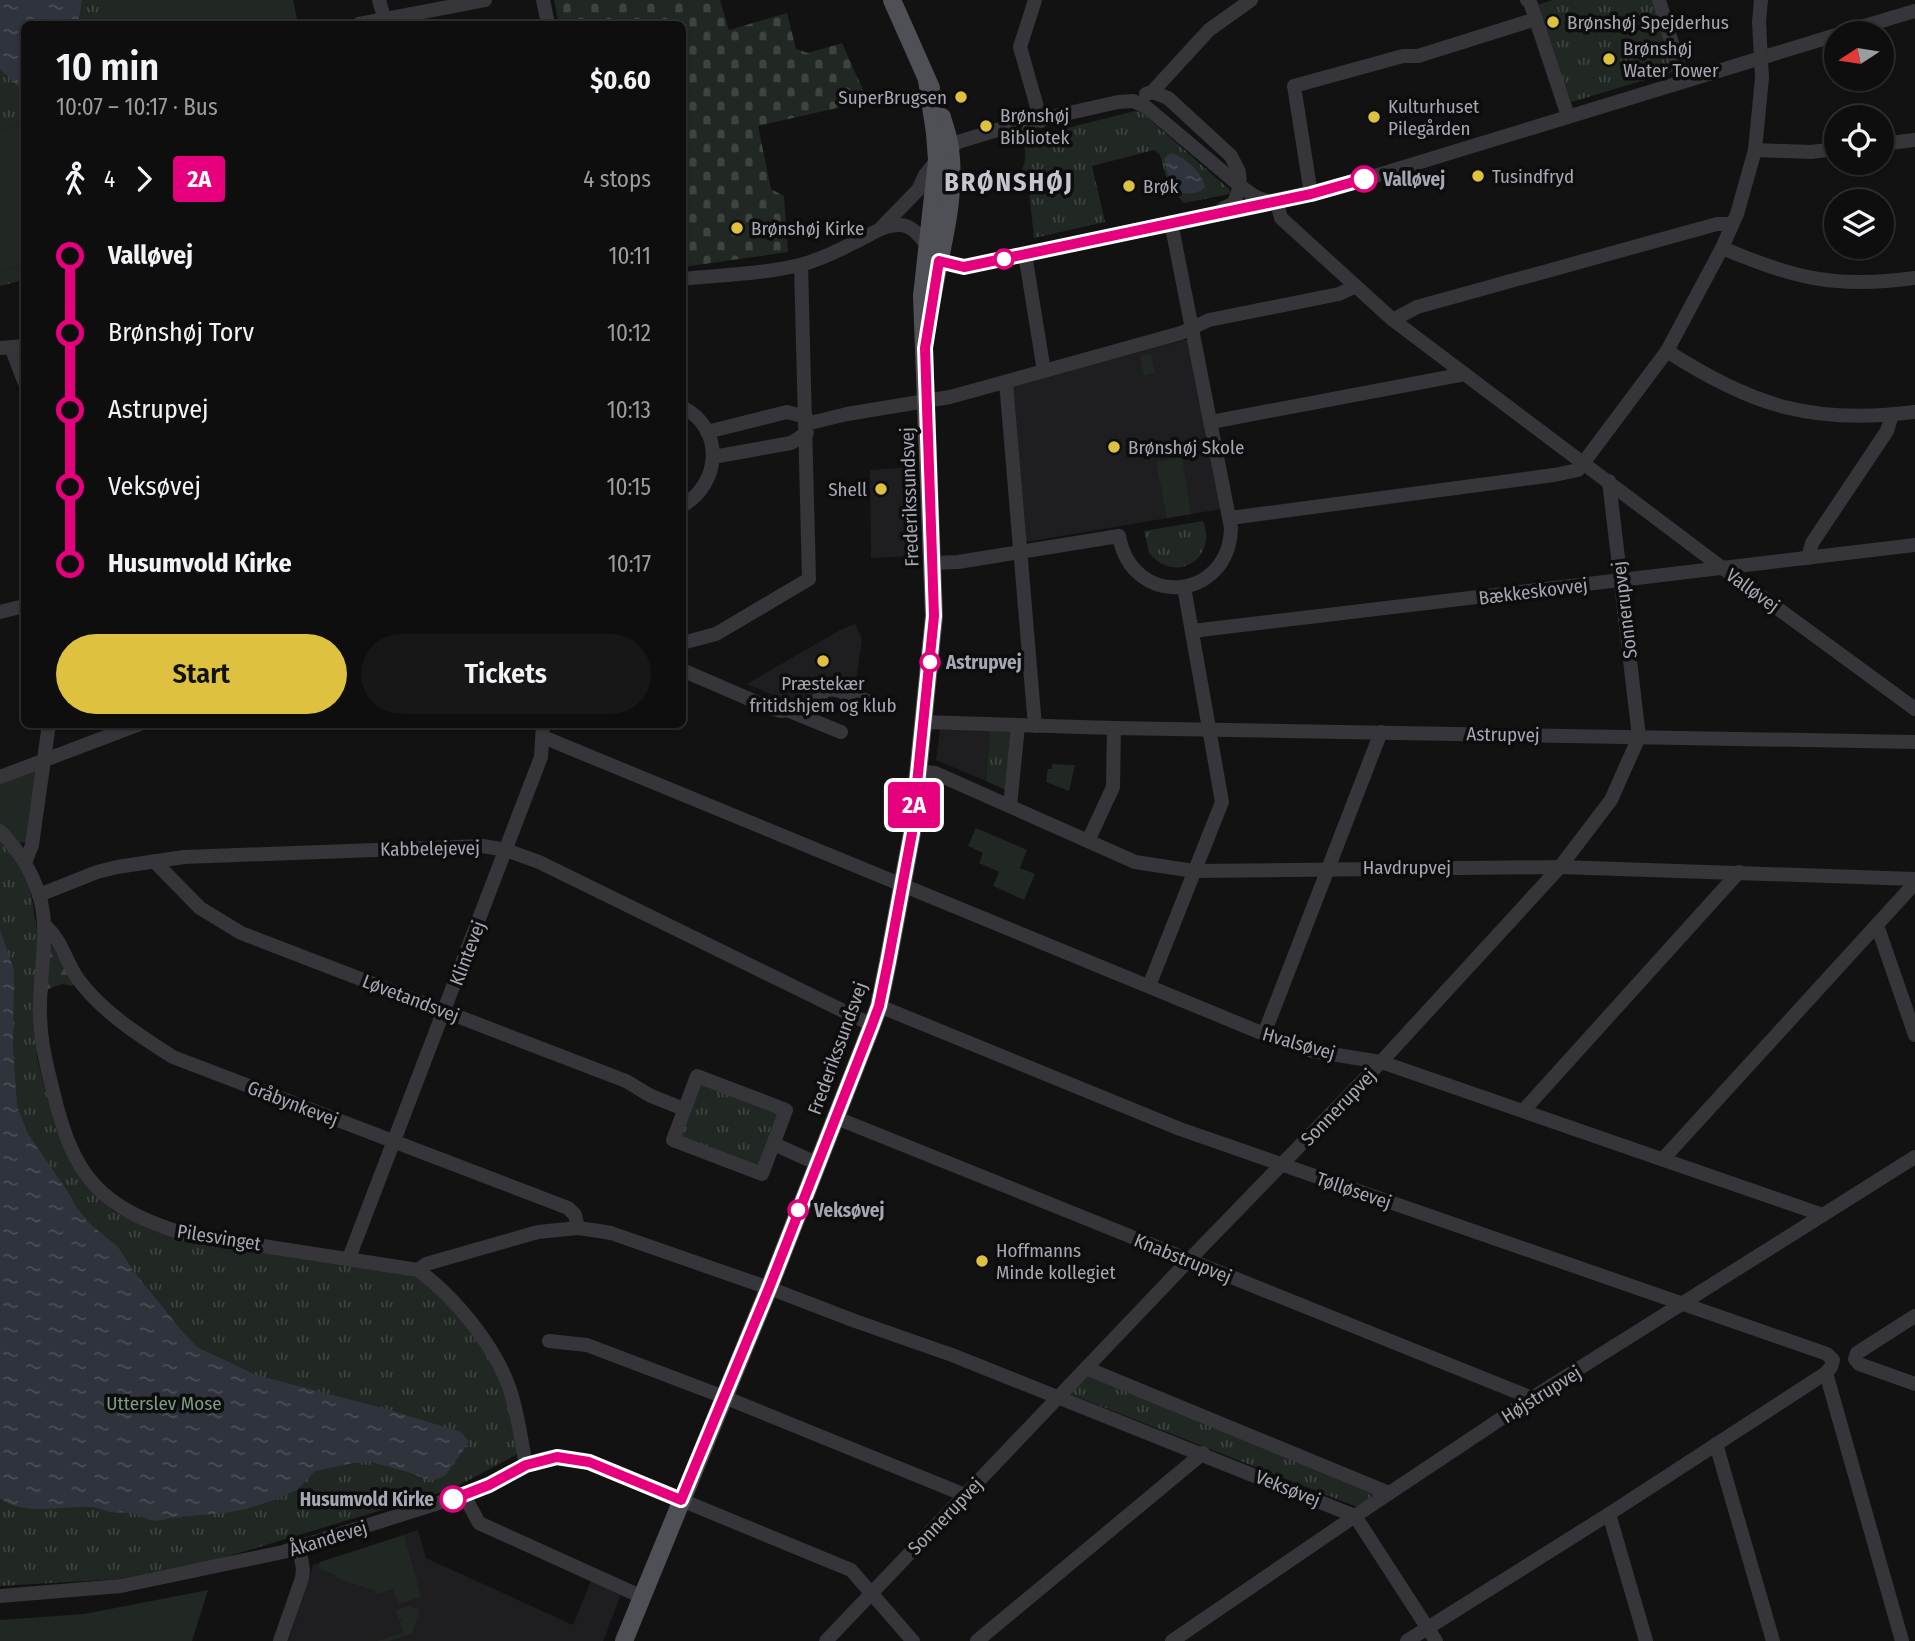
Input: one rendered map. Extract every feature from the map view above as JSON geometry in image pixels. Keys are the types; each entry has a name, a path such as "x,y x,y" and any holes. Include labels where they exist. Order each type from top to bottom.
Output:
{"main road":[{"name":"Frederikssundsvej","path":"892,0 940,110 950,147 950,193 934,254"},
{"name":"Frederikssundsvej","path":"624,1641 640,1596 769,1288 872,1025 879,1006 903,886 912,833 934,616 925,348 934,254 937,160 927,80"}],"street":[{"path":"379,0 385,21"},
{"path":"390,21 485,0"},
{"path":"543,0 547,21"},
{"path":"1035,0 1020,47 1041,121"},
{"path":"879,230 918,190 925,175 937,160 958,142 1007,127 1133,101 1152,92 1209,30 1251,0"},
{"path":"1659,0 1683,80"},
{"path":"1230,517 1578,470 1667,351 1732,225 1755,150 1762,78 1759,22 1761,0"},
{"path":"1531,1 1567,116"},
{"path":"1881,21 1915,11"},
{"path":"1311,194 1294,86 1403,56 1418,56 1536,19"},
{"path":"1208,214 1311,194 1824,39"},
{"path":"686,279 761,272 801,265 879,230 902,225 908,227 934,254 964,267 1208,214 1234,203 1240,186 1240,172 1231,156 1170,99 1152,92"},
{"path":"1133,101 1157,114 1240,186 1256,197 1273,201"},
{"path":"1894,142 1915,140"},
{"path":"1755,150 1824,150"},
{"name":"Valløvej","path":"1273,201 1281,218 1393,320 1722,568 1915,709"},
{"path":"933,563 1020,553 1119,536 1124,556 1136,572 1164,587 1184,587 1204,580 1219,567 1225,558 1231,538 1230,517 1171,222"},
{"path":"1393,320 1417,307 1717,224 1732,225"},
{"path":"1722,248 1775,270 1806,278 1878,283 1915,278"},
{"path":"1025,254 1044,371"},
{"path":"686,642 716,634 809,579 801,265"},
{"path":"713,457 791,443 806,425 1006,382 1181,333 1209,320 1339,294 1354,287"},
{"path":"12,347 21,372"},
{"path":"1667,351 1707,377 1771,404 1848,416 1915,412"},
{"path":"1211,422 1465,374"},
{"path":"1006,382 1035,726"},
{"path":"686,410 699,420 707,432 713,457 711,474 704,488 686,504"},
{"path":"707,432 787,412 806,425"},
{"path":"1808,558 1812,543 1887,431 1892,415"},
{"name":"Sonnerupvej","path":"827,1641 1381,1062 1560,867 1611,800 1639,737 1609,481"},
{"name":"Bækkeskovvej","path":"1192,631 1915,545"},
{"path":"1149,986 1222,802 1184,587"},
{"path":"0,612 21,607"},
{"path":"686,672 770,708 787,710 841,732"},
{"path":"810,718 823,690 837,691 865,700"},
{"name":"Astrupvej","path":"923,722 1210,730 1915,742"},
{"path":"1010,806 1018,726"},
{"path":"26,863 32,845 49,728"},
{"path":"0,777 129,728"},
{"path":"1088,841 1113,786 1114,728"},
{"name":"Klintevej","path":"349,1258 541,757 543,731"},
{"name":"Hvalsøvej","path":"543,731 903,886 1264,1034 1312,1051 1381,1062 1823,1215"},
{"path":"1264,1034 1381,732"},
{"name":"Havdrupvej","path":"918,771 935,774 1135,862 1194,870 1560,867 1915,881"},
{"name":"Pilesvinget","path":"0,831 26,863 39,895 44,924 41,1043 68,1145 92,1183 131,1213 155,1225 185,1234 418,1270 438,1284 461,1310 500,1367 510,1389 526,1465"},
{"name":"Kabbelejevej","path":"39,895 97,872 154,861 483,846 506,850 539,862 872,1025"},
{"name":"Løvetandsvej","path":"154,861 200,908 241,933 626,1081 651,1096 684,1109"},
{"path":"1523,1111 1739,872"},
{"path":"1663,1159 1915,881"},
{"name":"Gråbynkevej","path":"44,924 58,937 78,979 110,1012 135,1033 173,1057 568,1208 575,1215 578,1228"},
{"path":"1877,925 1915,1035"},
{"name":"Tølløsevej","path":"879,1006 1181,1129 1827,1354 1829,1367"},
{"path":"697,1076 786,1110 762,1174 673,1140 684,1109 697,1076"},
{"name":"Knabstrupvej","path":"834,1117 1532,1398"},
{"path":"774,1144 816,1163"},
{"name":"Højstrupvej","path":"1172,1641 1532,1398 1915,1157"},
{"name":"Veksøvej","path":"418,1270 426,1264 538,1232 578,1228 611,1233 769,1288 1059,1396 1355,1516"},
{"path":"1915,1316 1857,1353 1855,1359 1859,1364 1915,1384"},
{"path":"549,1341 587,1345 724,1397 965,1495"},
{"path":"1407,1641 1609,1514 1829,1367 1902,1641"},
{"name":"Veksøvej","path":"1086,1368 1389,1493"},
{"path":"1716,1444 1773,1641"},
{"path":"977,1641 1203,1453"},
{"name":"Åkandevej","path":"0,1596 121,1586 299,1548 464,1495 526,1465 557,1457 589,1462 851,1570 913,1641"},
{"path":"464,1495 480,1523 640,1596"},
{"path":"1609,1514 1646,1641"},
{"path":"1355,1516 1436,1641"},
{"path":"280,1641 302,1578 299,1548"}],"shaded area":[{"name":"Brønshøj Skole","path":"1188,339 1221,509 1026,542 1013,386"},
{"path":"911,467 912,556 871,558 870,470"},
{"name":"Præstekær fritidshjem og klub","path":"855,624 862,639 855,687 830,685 808,710 747,684 840,630"},
{"path":"940,730 990,730 986,781 936,760"},
{"path":"418,1530 426,1558 573,1625 591,1581 621,1595 603,1641 288,1641 313,1565"}],"green space":[{"path":"0,0 102,0 102,21 21,21 21,126 0,130"},
{"path":"102,0 293,0 297,21 102,21"},
{"path":"554,0 720,0 729,30 787,13 796,49 808,53 842,43 868,101 758,126 771,189 784,196 788,252 686,267 686,21 558,21"},
{"path":"1553,0 1652,0 1675,71 1568,103 1537,5"},
{"path":"1139,110 1230,190 1230,194 1184,203 1169,187 1160,155 1154,150 1092,166 1105,222 1034,238 1029,191 1021,178 1025,156 1023,139"},
{"path":"21,126 21,265 0,271 0,130"},
{"path":"21,265 21,281 0,286 0,271"},
{"path":"1151,354 1155,373 1144,376 1140,356"},
{"path":"1182,457 1191,514 1167,518 1156,462"},
{"path":"1203,521 1205,547 1191,563 1171,567 1159,562 1149,553 1144,531"},
{"path":"990,730 1014,731 1008,791 986,781"},
{"path":"1052,764 1075,765 1069,791 1046,782 1048,769 1052,769"},
{"path":"37,768 27,842 19,843 0,823 0,782"},
{"path":"976,828 1027,850 1020,868 1035,874 1024,900 993,886 999,872 979,863 983,853 968,846"},
{"name":"Utterslev Mose","path":"0,837 29,883 38,935 35,1000 37,1057 55,1127 75,1169 113,1211 156,1231 202,1244 410,1272 437,1290 485,1349 505,1392 518,1454 452,1489 219,1559 119,1579 0,1586"},
{"path":"50,942 74,983 72,986 62,984 48,989 45,999"},
{"path":"699,1082 781,1111 757,1170 677,1138"},
{"path":"1087,1375 1377,1493 1357,1507 1070,1394"},
{"path":"404,1535 421,1597 398,1604 393,1589 377,1594 376,1591 336,1578 337,1575 319,1569 320,1562"},
{"path":"208,1590 192,1641 0,1641 0,1620 84,1614"},
{"path":"408,1606 420,1609 412,1634 389,1641 377,1641 403,1632 400,1623 402,1620 398,1618 396,1610"}],"water":[{"path":"0,0 82,0 78,21 21,21 21,89 0,69"},
{"path":"1170,153 1181,157 1201,176 1205,187 1202,190 1195,193 1175,192 1170,184 1164,159"},
{"path":"0,930 14,970 13,1047 17,1106 28,1134 76,1207 90,1224 118,1247 135,1273 197,1347 256,1375 461,1432 469,1442 445,1476 431,1481 371,1462 353,1463 315,1471 297,1490 246,1509 157,1521 93,1507 19,1507 0,1498"}],"bus line":[{"name":"2A","path":"453,1499 489,1485 526,1465 557,1457 589,1462 681,1500 769,1288 879,1006 912,833 934,616 925,348 939,261 964,267 1311,194 1364,179"}],"place":[{"name":"Brønshøj Spejderhus","path":"1553,22"},
{"name":"Brønshøj Water Tower","path":"1609,59"},
{"name":"SuperBrugsen","path":"961,97"},
{"name":"Kulturhuset Pilegården","path":"1374,117"},
{"name":"Brønshøj Bibliotek","path":"986,126"},
{"name":"Tusindfryd","path":"1478,176"},
{"name":"Valløvej","path":"1364,179"},
{"name":"Brøk","path":"1129,186"},
{"name":"Brønshøj Kirke","path":"737,228"},
{"name":"Brønshøj Skole","path":"1114,447"},
{"name":"Shell","path":"881,489"},
{"name":"Præstekær fritidshjem og klub","path":"823,661"},
{"name":"Astrupvej","path":"930,662"},
{"name":"Veksøvej","path":"798,1210"},
{"name":"Hoffmanns Minde kollegiet","path":"982,1261"},
{"name":"Husumvold Kirke","path":"453,1499"}],"district":[{"name":"BRØNSHØJ","path":"1009,182"}]}
